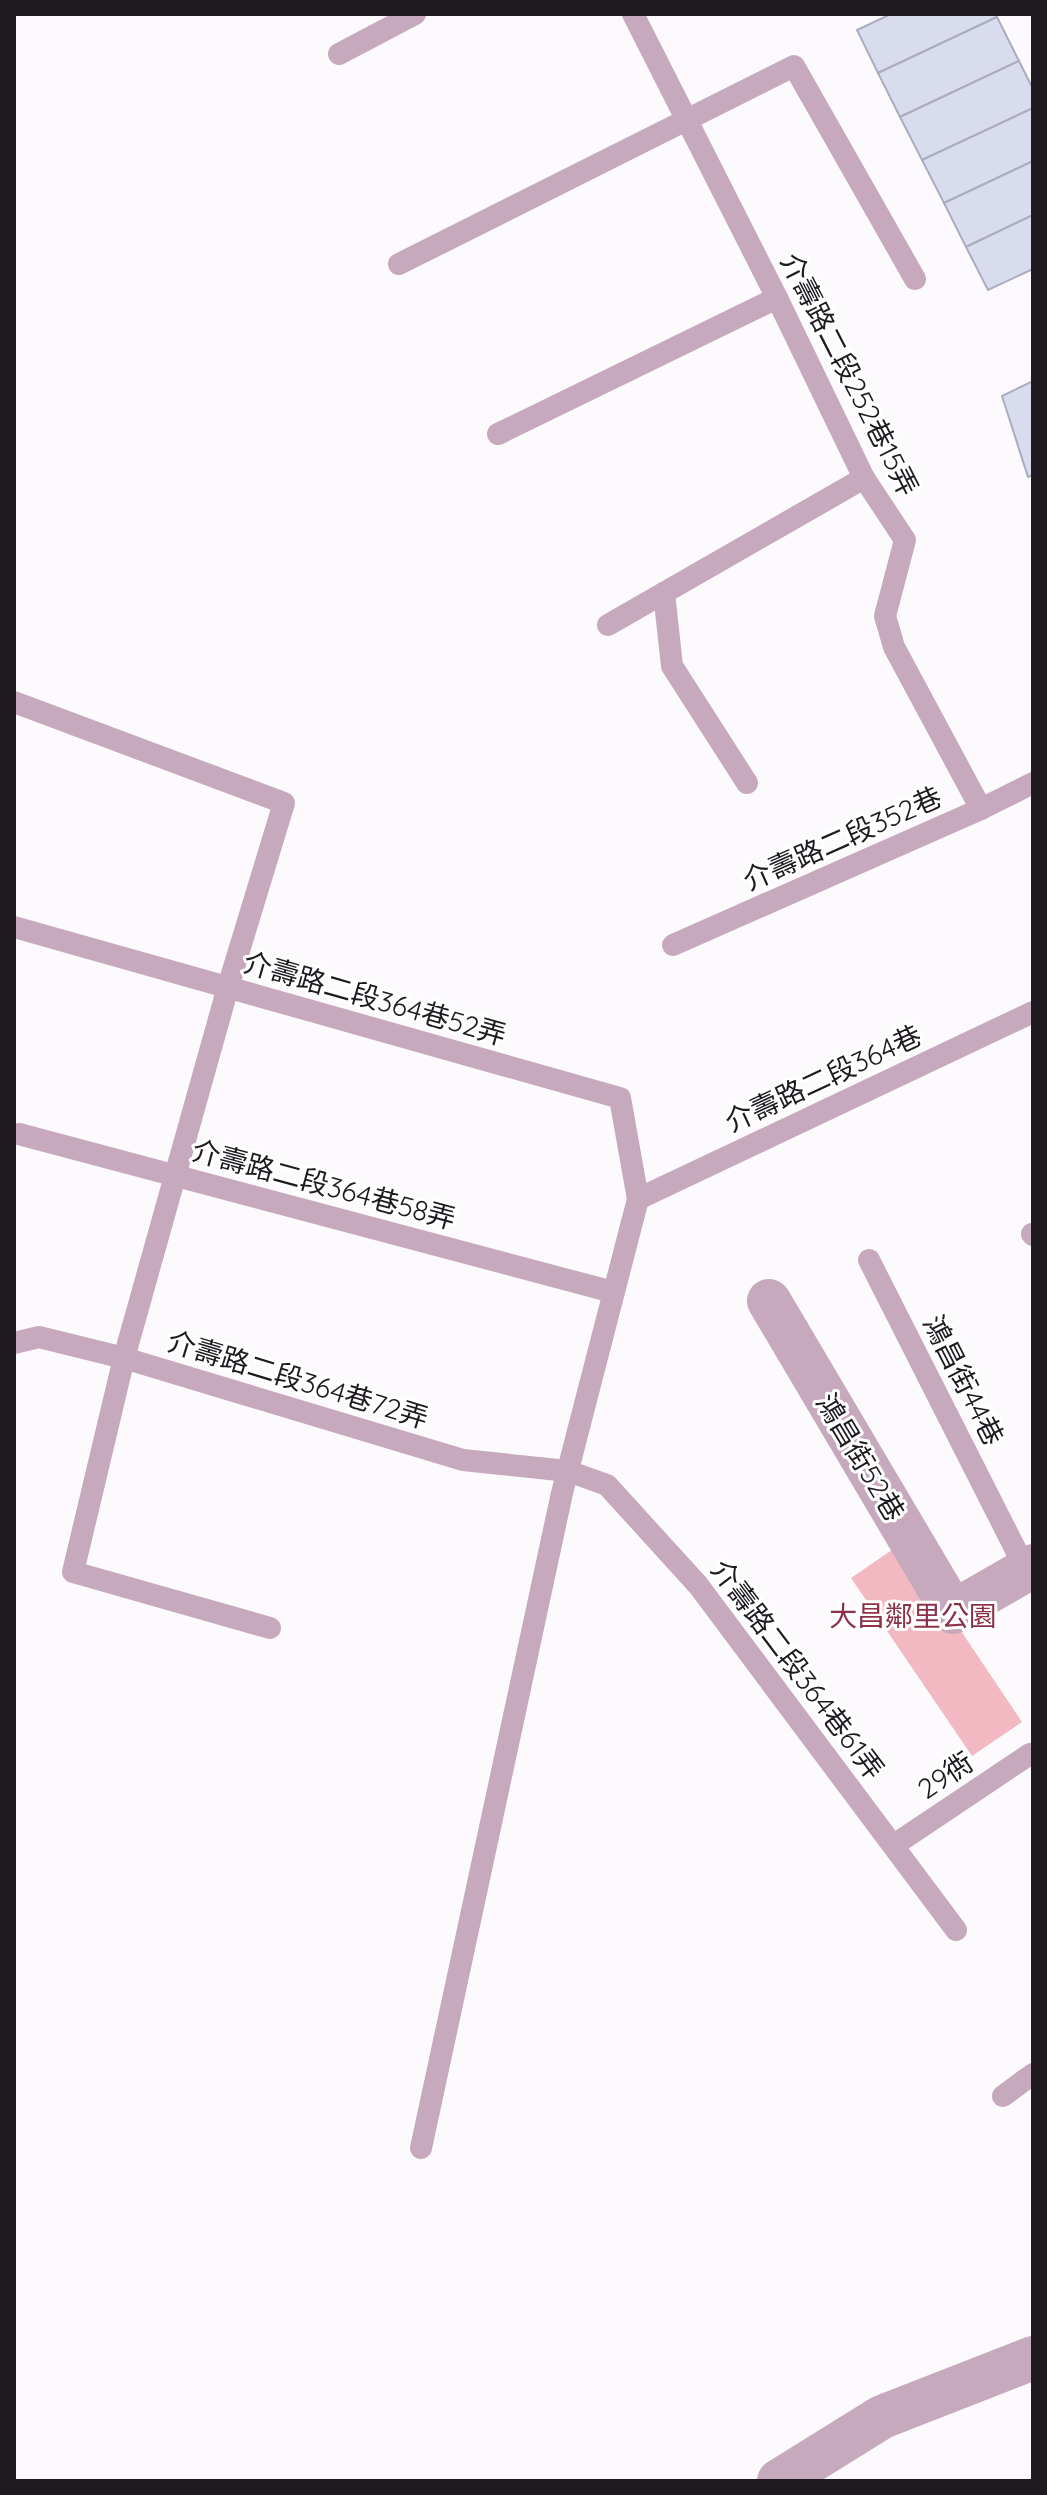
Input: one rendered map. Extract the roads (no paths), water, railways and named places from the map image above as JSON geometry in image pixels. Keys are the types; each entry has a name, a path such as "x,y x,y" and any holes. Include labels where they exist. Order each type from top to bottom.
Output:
{"street":[{"name":"鴻昌街52巷","path":"769,1301 953,1612 1029,1568"},
{"path":"779,2481 882,2417 1033,2358"}],"lane":[{"path":"339,54 415,14"},
{"name":"介壽路二段252巷15弄","path":"633,14 864,478 905,540 885,616 894,647 981,809"},
{"path":"399,264 794,66 915,279"},
{"path":"498,434 777,298"},
{"path":"608,625 864,478"},
{"path":"664,593 672,666 747,783"},
{"path":"14,702 284,803 228,987 124,1358 73,1572 270,1628"},
{"name":"介壽路二段352巷","path":"673,945 1033,783"},
{"name":"介壽路二段364巷52弄","path":"14,927 620,1098 638,1199"},
{"name":"介壽路二段364巷","path":"638,1199 1033,1012"},
{"name":"介壽路二段364巷58弄","path":"19,1134 613,1292"},
{"path":"421,2148 568,1471 638,1199"},
{"name":"鴻昌街44巷","path":"869,1260 1029,1568"},
{"name":"介壽路二段364巷72弄","path":"14,1343 39,1337 124,1358 463,1460 568,1471"},
{"name":"介壽路二段364巷61弄","path":"568,1471 607,1485 698,1585 956,1930"},
{"name":"29衖","path":"894,1845 1030,1754"},
{"path":"1003,2096 1033,2074"}],"park label":[{"name":"大昌鄰里公園","path":"913,1615"}]}
